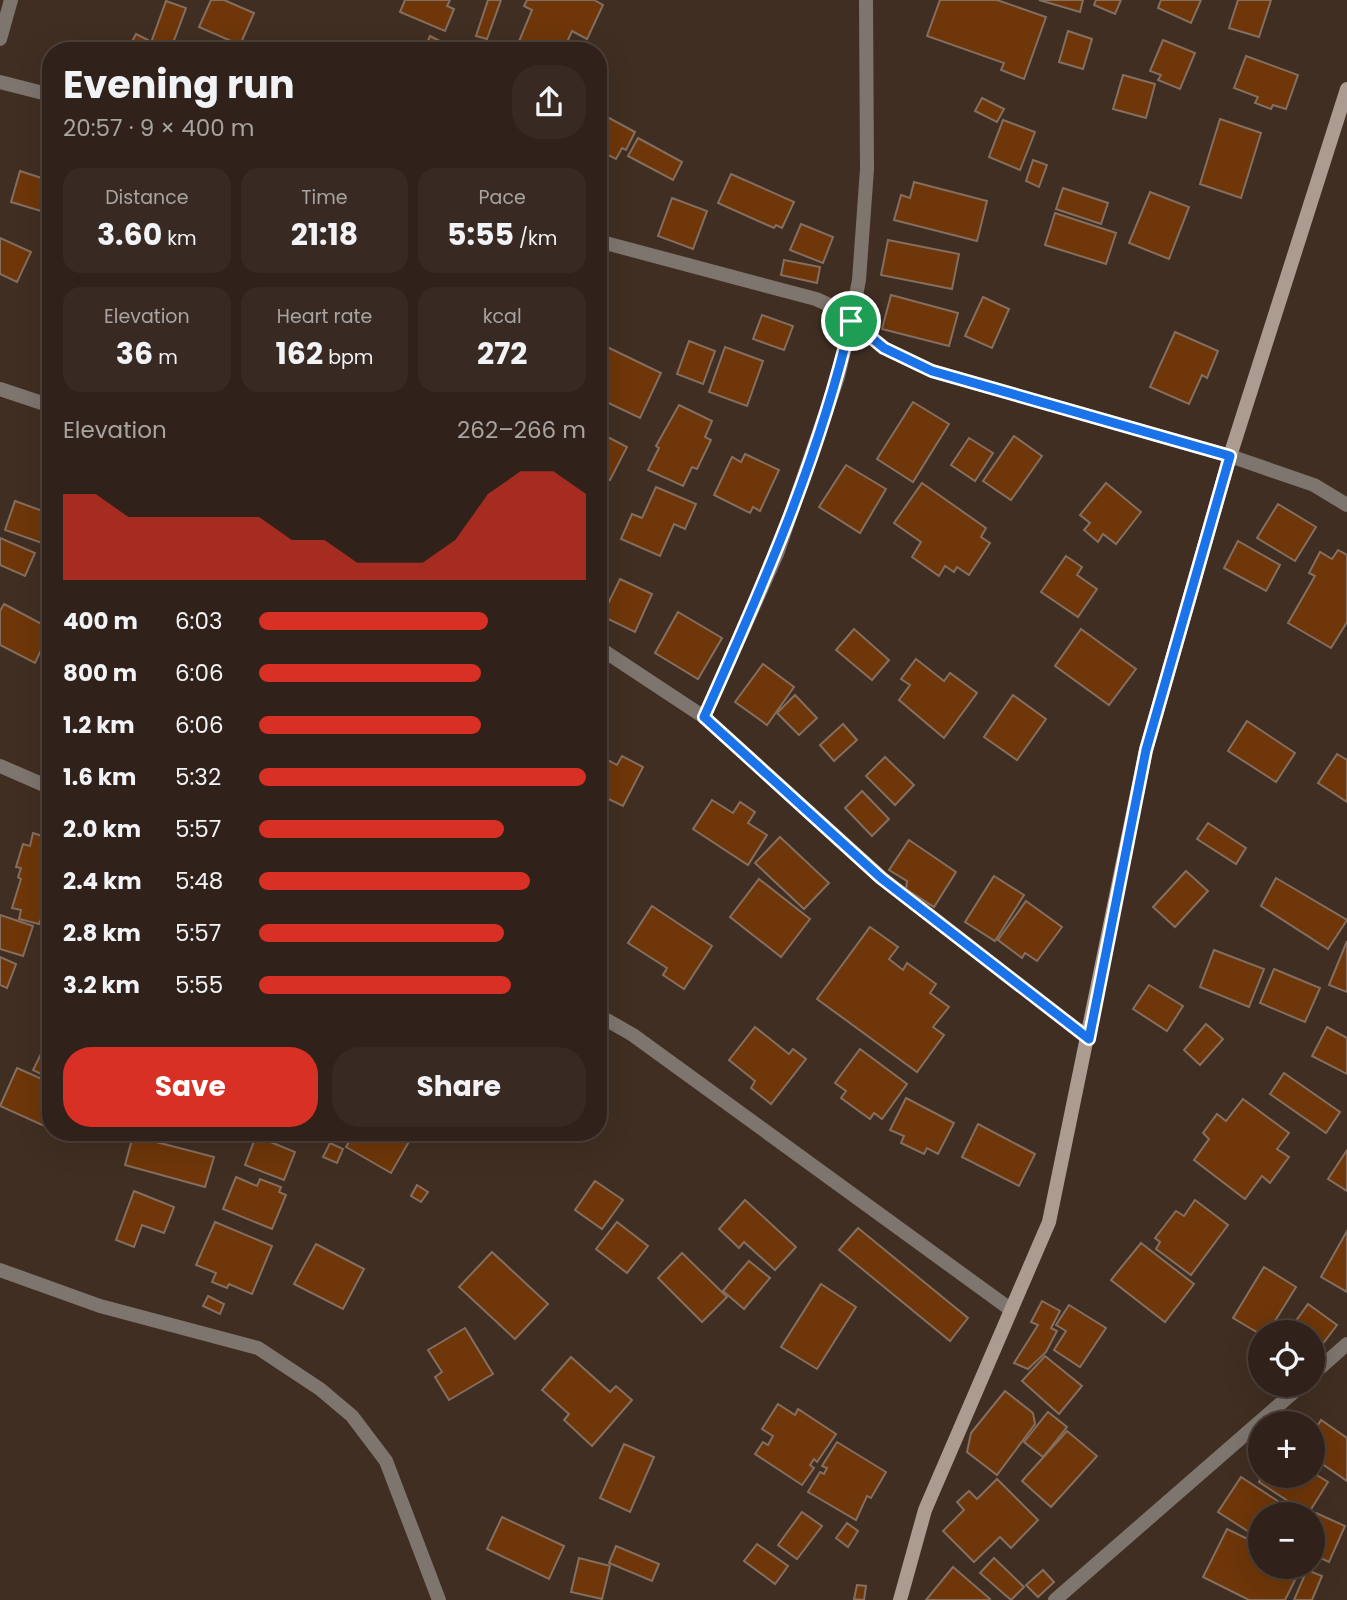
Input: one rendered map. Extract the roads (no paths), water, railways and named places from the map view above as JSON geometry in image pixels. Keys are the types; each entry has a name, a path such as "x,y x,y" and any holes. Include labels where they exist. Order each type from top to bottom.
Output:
{"street":[{"path":"0,39 11,0"},
{"path":"704,717 777,554 838,377 851,321 859,280 867,169 866,0"},
{"path":"0,82 42,92"},
{"path":"900,1600 925,1510 1049,1222 1089,1039 1146,750 1230,456 1347,89"},
{"path":"607,243 816,299 836,308 884,348 932,371 1230,456 1314,485 1347,505"},
{"path":"0,389 42,404"},
{"path":"607,653 704,717 881,878 1089,1039"},
{"path":"0,766 42,784"},
{"path":"607,1020 633,1035 1010,1309"},
{"path":"0,1270 100,1306 258,1348 320,1389 352,1416 386,1461 439,1600"},
{"path":"1325,1363 1347,1344"},
{"path":"1055,1600 1288,1397"}]}
